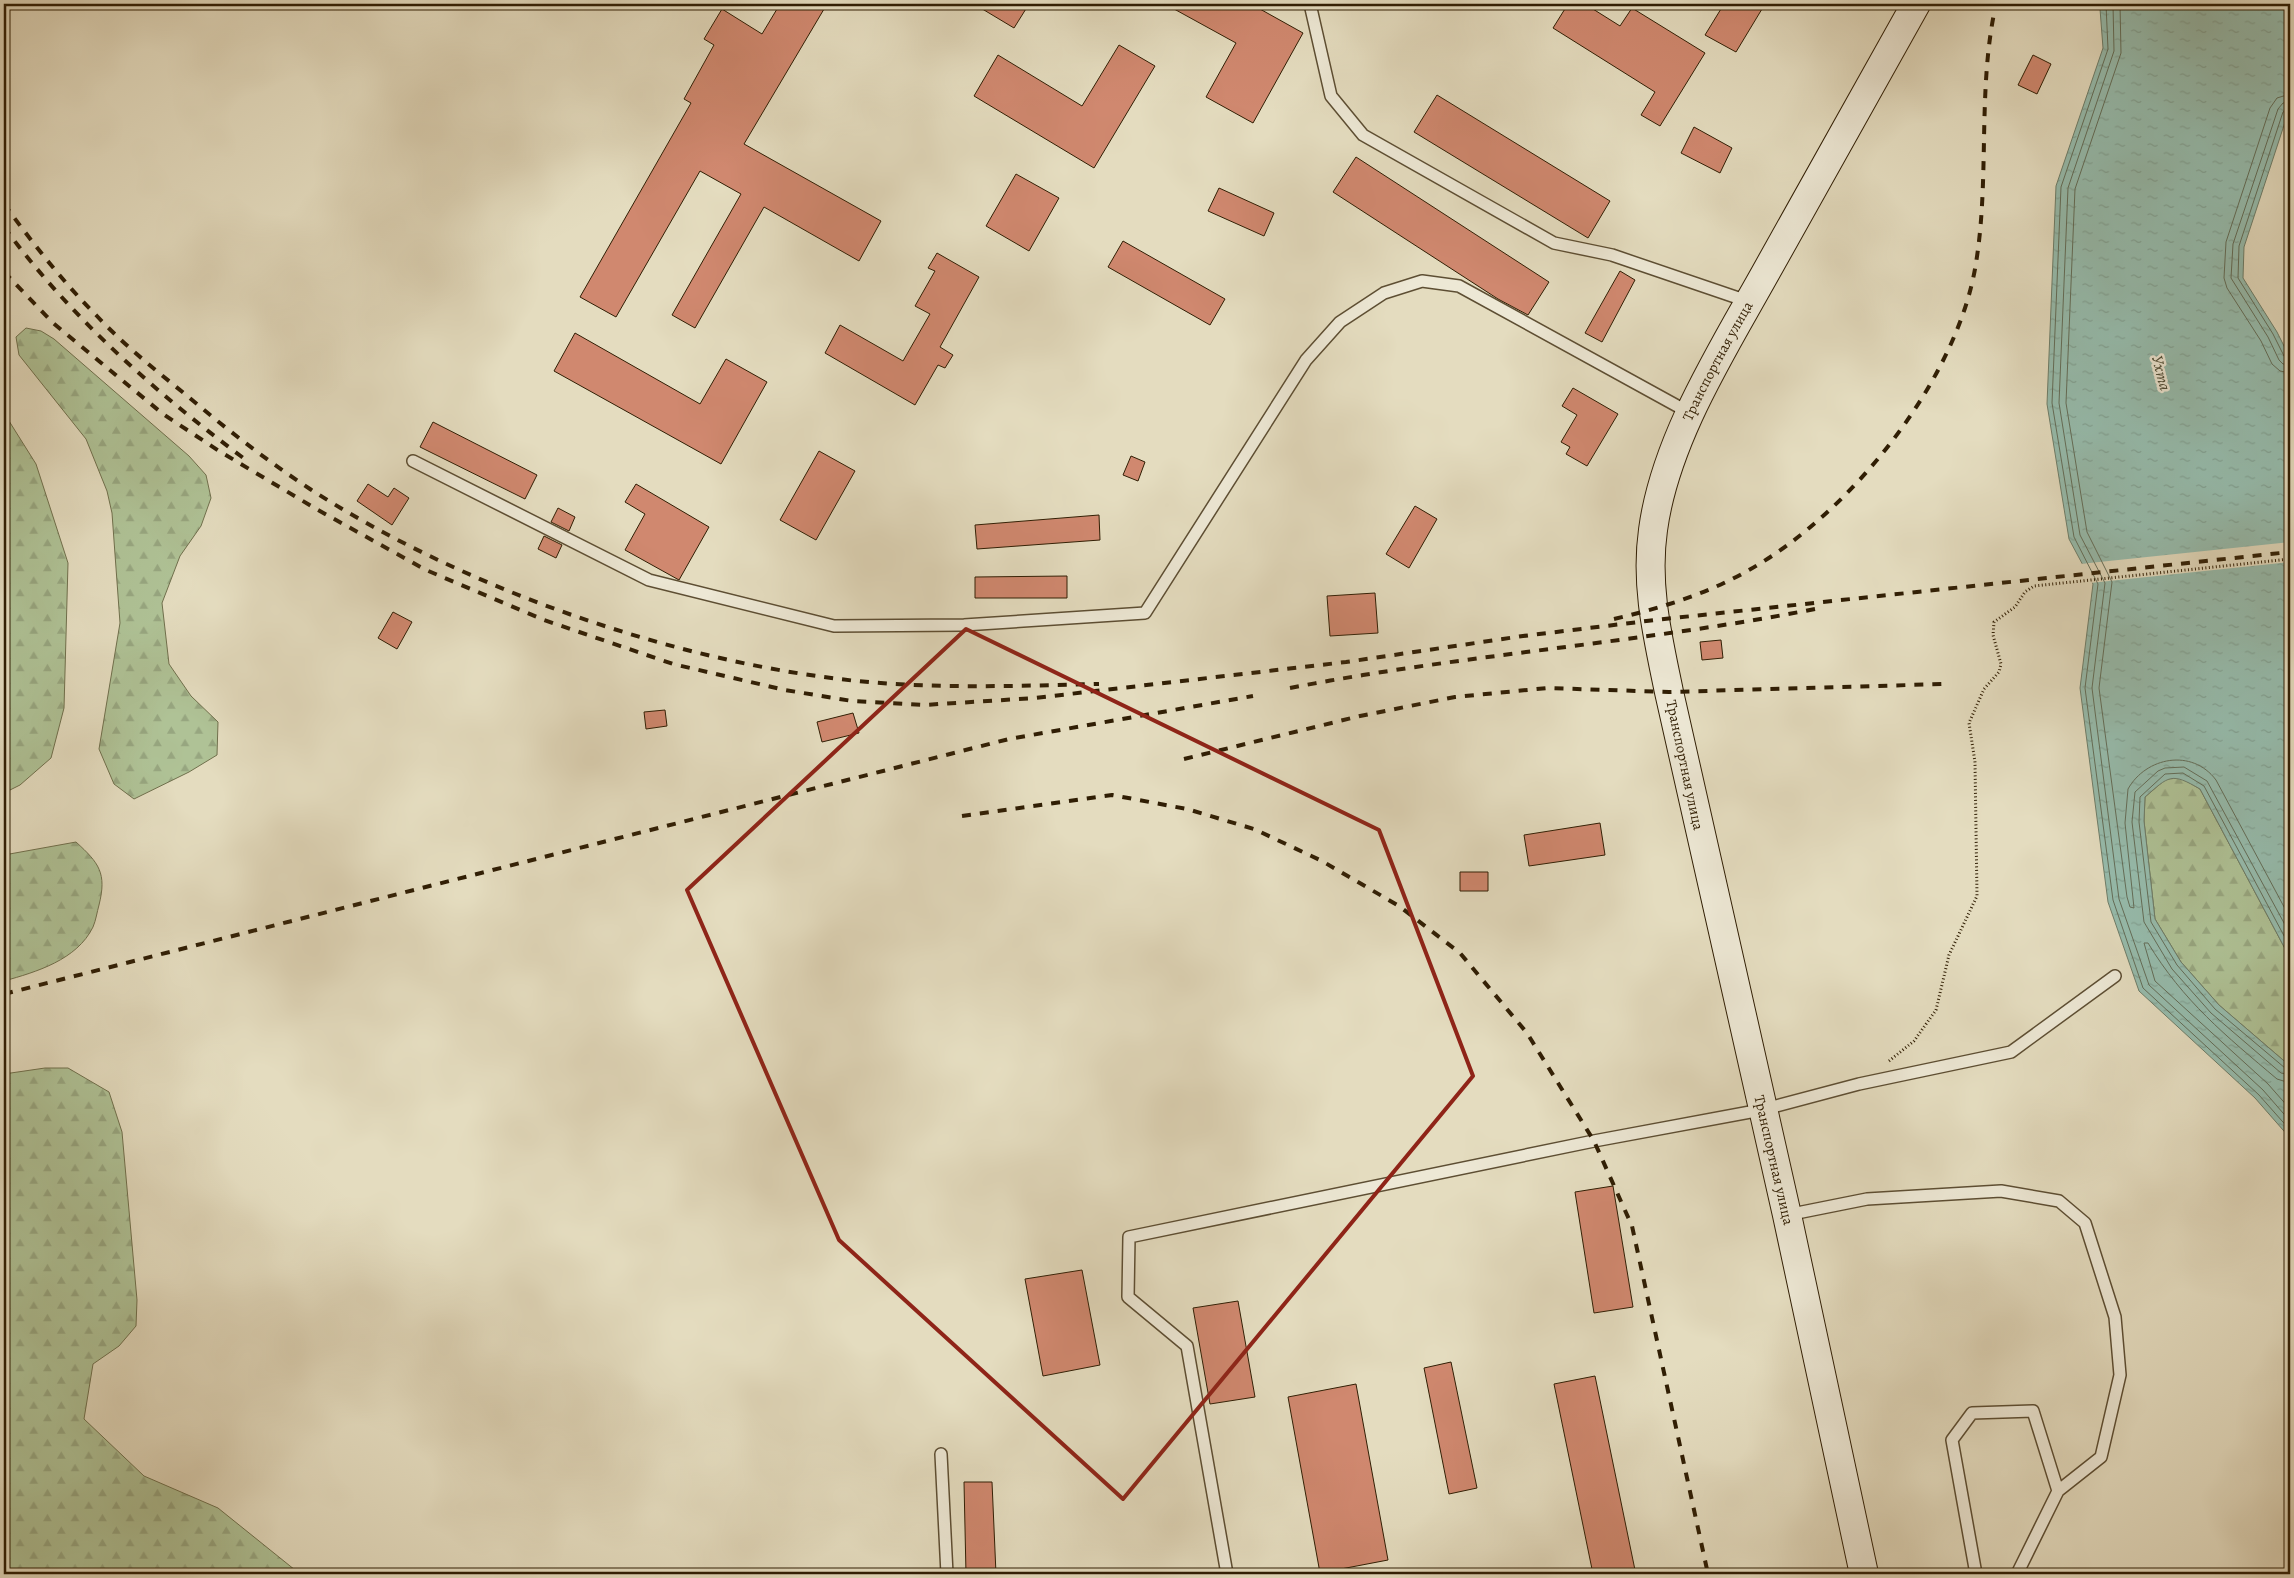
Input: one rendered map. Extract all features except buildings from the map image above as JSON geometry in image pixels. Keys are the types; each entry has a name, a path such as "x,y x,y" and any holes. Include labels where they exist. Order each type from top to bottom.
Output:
{"street":[{"name":"Транспортная улица","path":"1864,1574 1787,1215 1761,1110 1669,692 1650,587 1653,531 1657,508 1674,449 1690,413 1916,4"}],"lane":[{"path":"1310,4 1331,96 1363,135 1554,243 1612,255 1750,302"},
{"path":"413,461 648,580 834,626 964,625 1145,613 1306,360 1340,322 1384,293 1422,282 1459,286 1690,413"},
{"path":"1227,1574 1187,1346 1128,1297 1129,1237 1594,1141 1761,1110 1859,1084 2012,1052 2115,976"},
{"path":"1787,1215 1867,1199 2001,1192 2059,1201 2085,1222 2114,1317 2120,1375 2101,1457 2058,1491 2016,1574"},
{"path":"1976,1574 1952,1440 1972,1413 2033,1411 2058,1491"},
{"path":"941,1454 947,1574"}],"path":[{"path":"1887,1062 1914,1041 1936,1010 1949,955 1977,896 1975,762 1969,723 1984,689 1998,672 2001,664 1993,635 1994,622 2015,607 2025,592 2034,586 2290,559"}],"highlighted area":[{"path":"966,629 1379,830 1473,1076 1123,1499 839,1240 687,890"}],"green space":[{"path":"26,328 41,331 54,339 189,456 206,475 211,498 201,526 180,556 162,603 169,664 191,696 218,722 217,755 189,772 134,799 114,784 99,749 120,623 112,513 107,491 86,439 19,355 16,337"},
{"path":"4,413 36,464 68,563 64,708 51,758 20,785 4,793"},
{"path":"2181,778 2200,789 2290,958 2290,1066 2219,1005 2181,962 2155,919 2144,821 2145,797 2166,779"},
{"path":"76,842 95,863 101,877 101,894 93,927 77,948 66,956 42,969 4,981 4,855"},
{"path":"45,1068 68,1068 109,1092 122,1132 137,1300 136,1326 119,1346 93,1364 84,1419 144,1476 218,1508 300,1574 4,1574 4,1074"}],"water":[{"name":"Ухта","path":"2102,4 2290,4 2290,107 2244,247 2243,278 2277,332 2290,358 2290,958 2200,789 2183,780 2171,779 2165,781 2145,797 2144,821 2155,919 2181,962 2219,1005 2290,1066 2290,1138 2255,1098 2139,991 2108,902 2080,688 2093,584 2069,539 2047,404 2056,186 2103,48 2100,9"}],"pier":[{"path":"2290,542 2290,562 2090,583 2080,564"}],"railway":[{"path":"1614,619 1666,605 1717,586 1749,570 1787,545 1825,514 1861,478 1894,439 1923,396 1947,352 1965,307 1976,263 1982,198 1987,68 1996,4"},
{"path":"4,204 59,275 106,326 150,366 231,431 310,489 367,523 427,555 491,584 557,610 624,632 692,651 758,666 824,677 892,684 927,685 1099,684"},
{"path":"4,227 57,292 116,352 180,408 246,460"},
{"path":"4,272 53,323 163,414 219,451 318,510 426,570 544,620 673,664 785,690 852,701 924,705 1035,698 1346,662 1523,636 1655,620 2290,552"},
{"path":"1290,688 1422,666 1688,630 1820,608"},
{"path":"1184,759 1360,716 1455,697 1547,688 1669,692 1944,684"},
{"path":"4,994 1009,739 1253,696"},
{"path":"962,816 1112,795 1187,809 1254,829 1322,861 1399,906 1460,953 1527,1033 1594,1141 1632,1226 1708,1574"}]}
